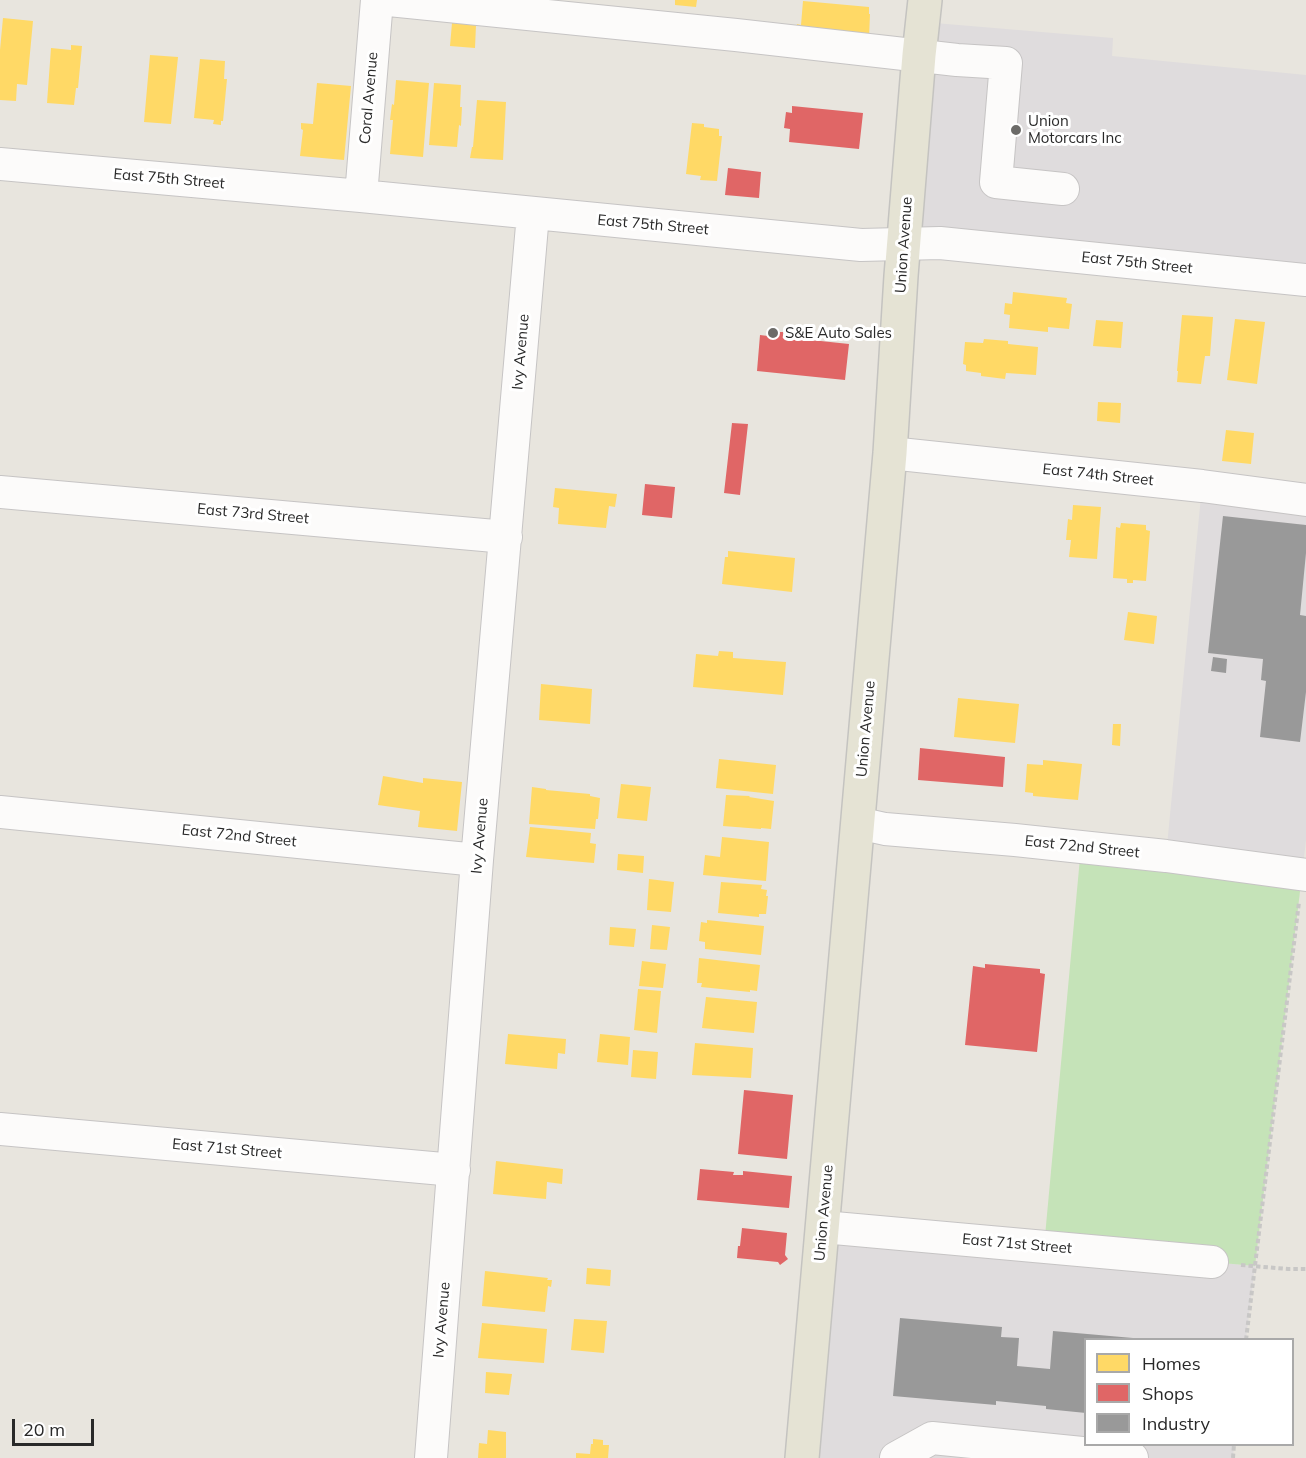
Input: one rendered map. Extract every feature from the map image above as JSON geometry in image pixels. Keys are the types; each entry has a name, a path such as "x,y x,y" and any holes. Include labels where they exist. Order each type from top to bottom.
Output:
{"main road":[{"name":"Union Avenue","path":"802,1458 890,453 901,276 925,0"}],"street":[{"name":"Coral Avenue","path":"361,196 377,0"},
{"path":"389,0 957,60 1006,63 996,182 1063,189"},
{"name":"East 75th Street","path":"0,164 361,196 861,245 940,243 1306,280"},
{"name":"Ivy Avenue","path":"431,1458 477,860 533,214"},
{"name":"East 74th Street","path":"890,453 1202,486 1306,500"},
{"name":"East 73rd Street","path":"0,492 506,537"},
{"name":"East 72nd Street","path":"0,812 477,860"},
{"name":"East 72nd Street","path":"858,823 885,829 1166,856 1303,884"},
{"name":"East 71st Street","path":"0,1129 454,1170"},
{"name":"East 71st Street","path":"823,1227 1212,1262"},
{"path":"896,1458 932,1438 1132,1458"}],"path":[{"path":"1246,1338 1303,884"},
{"path":"1212,1262 1306,1269"}],"shaded area":[{"path":"923,22 1113,38 1112,56 1306,75 1306,280 904,243"},
{"path":"1202,486 1306,500 1306,840 1302,875 1166,856"},
{"path":"823,1227 1255,1266 1246,1338 1084,1338 1084,1446 1234,1446 1233,1458 802,1458"}],"green space":[{"path":"1081,847 1302,875 1255,1266 1044,1247"}],"building: Homes":[{"path":"675,0 697,0 696,7 675,5"},
{"path":"803,1 869,7 869,38 796,32 797,24 801,25"},
{"path":"3,18 33,21 27,85 17,84 16,101 0,100 0,50"},
{"path":"452,23 476,25 475,48 450,46"},
{"path":"71,45 82,46 74,105 47,103 51,48 71,50"},
{"path":"150,55 178,57 171,124 144,122"},
{"path":"200,59 225,61 224,79 227,79 221,125 213,124 214,120 194,118"},
{"path":"396,80 429,83 423,157 390,154 393,120 390,120"},
{"path":"317,83 351,86 344,160 300,156 303,130 301,123 313,124"},
{"path":"434,83 461,85 461,126 459,125 457,147 429,145"},
{"path":"477,100 506,102 503,160 470,158"},
{"path":"692,123 719,129 719,136 722,136 717,181 700,180 701,176 686,174"},
{"path":"1013,292 1067,298 1066,303 1072,304 1069,329 1048,327 1048,332 1009,328 1010,315 1004,314 1005,303 1012,304"},
{"path":"1182,315 1213,317 1210,356 1205,356 1201,384 1177,382"},
{"path":"1235,319 1265,322 1257,384 1227,380"},
{"path":"1096,320 1123,322 1121,348 1093,346"},
{"path":"984,339 1038,347 1036,375 1006,373 1005,379 981,376 981,373 966,371 966,365 963,364 965,342 983,343"},
{"path":"1098,402 1121,403 1120,423 1097,421"},
{"path":"1226,430 1254,433 1251,464 1222,461"},
{"path":"555,488 617,494 615,507 609,506 606,528 558,524 559,508 553,507"},
{"path":"1073,505 1101,507 1097,559 1069,557 1071,540 1066,540 1068,519 1072,520"},
{"path":"1121,523 1146,525 1146,530 1150,531 1146,581 1133,580 1133,583 1127,583 1127,579 1113,578 1116,527 1120,528"},
{"path":"728,551 795,558 792,592 722,584 725,557 728,557"},
{"path":"1128,612 1157,616 1154,644 1124,640"},
{"path":"719,651 733,652 733,658 786,662 783,695 693,687 696,654 718,656"},
{"path":"541,684 592,689 590,724 539,720"},
{"path":"958,698 1019,704 1015,743 954,737"},
{"path":"1113,724 1121,724 1120,746 1112,745"},
{"path":"719,759 776,765 773,794 716,788"},
{"path":"1043,760 1082,764 1078,800 1033,796 1033,793 1025,792 1027,764 1043,765"},
{"path":"383,776 423,783 423,778 462,782 457,831 418,827 420,811 378,805"},
{"path":"621,784 651,787 647,821 617,818"},
{"path":"532,787 590,794 590,796 600,798 595,829 529,824"},
{"path":"726,795 750,796 774,801 771,829 723,826"},
{"path":"530,827 591,833 590,843 596,844 594,863 526,857"},
{"path":"722,837 769,842 766,881 703,875 705,855 720,857"},
{"path":"618,854 644,856 643,873 617,870"},
{"path":"649,879 674,882 671,912 647,910"},
{"path":"721,882 762,885 761,889 767,890 766,896 768,896 766,914 759,914 759,917 718,913"},
{"path":"707,920 764,926 761,955 705,949 705,942 699,941 701,922 707,923"},
{"path":"652,925 670,927 667,950 650,949"},
{"path":"610,927 636,929 634,947 609,945"},
{"path":"699,958 760,965 757,991 701,987 702,983 697,983"},
{"path":"642,961 666,964 663,988 639,986"},
{"path":"638,989 661,991 657,1033 634,1030"},
{"path":"706,997 757,1002 754,1033 702,1028"},
{"path":"508,1034 566,1039 565,1054 558,1053 557,1069 505,1064"},
{"path":"600,1034 630,1037 628,1065 597,1062"},
{"path":"695,1043 753,1048 751,1078 692,1075"},
{"path":"633,1050 658,1052 656,1079 631,1077"},
{"path":"496,1161 563,1169 562,1184 547,1182 546,1199 493,1194"},
{"path":"587,1268 611,1270 610,1286 586,1284"},
{"path":"485,1271 552,1280 551,1287 548,1286 545,1312 482,1306"},
{"path":"574,1319 607,1321 604,1353 571,1350"},
{"path":"482,1323 547,1329 544,1363 478,1358"},
{"path":"486,1372 512,1374 509,1395 485,1393"},
{"path":"488,1430 506,1432 506,1458 478,1458 479,1443 487,1444"},
{"path":"593,1439 603,1440 603,1445 609,1445 608,1458 576,1458 576,1453 590,1454"}],"building: Shops":[{"path":"792,106 863,113 859,149 789,142 790,129 784,128 786,112 792,113"},
{"path":"728,168 761,172 759,198 725,195"},
{"path":"777,332 783,332 783,337 849,344 845,380 757,371 760,335 776,337"},
{"path":"732,423 748,424 740,495 724,493"},
{"path":"645,484 675,487 672,518 642,515"},
{"path":"920,748 1005,757 1003,787 918,780"},
{"path":"985,964 1040,969 1040,973 1045,974 1037,1052 965,1045 973,966 985,968"},
{"path":"744,1090 793,1095 787,1159 738,1154"},
{"path":"700,1169 734,1172 733,1175 743,1175 743,1171 792,1176 789,1208 697,1200"},
{"path":"742,1228 787,1233 785,1255 788,1259 780,1265 778,1262 737,1258"}],"building: Industry":[{"path":"1223,516 1306,525 1306,553 1300,615 1306,616 1306,692 1300,742 1260,737 1266,681 1261,680 1263,659 1208,653"},
{"path":"1213,657 1227,659 1226,673 1211,671"},
{"path":"900,1318 1002,1327 1001,1337 1019,1338 1017,1366 1050,1369 1053,1331 1133,1338 1084,1338 1084,1413 996,1401 996,1405 893,1396"}],"place":[{"name":"Union Motorcars Inc","path":"1016,130"},
{"name":"S&E Auto Sales","path":"773,333"}]}
